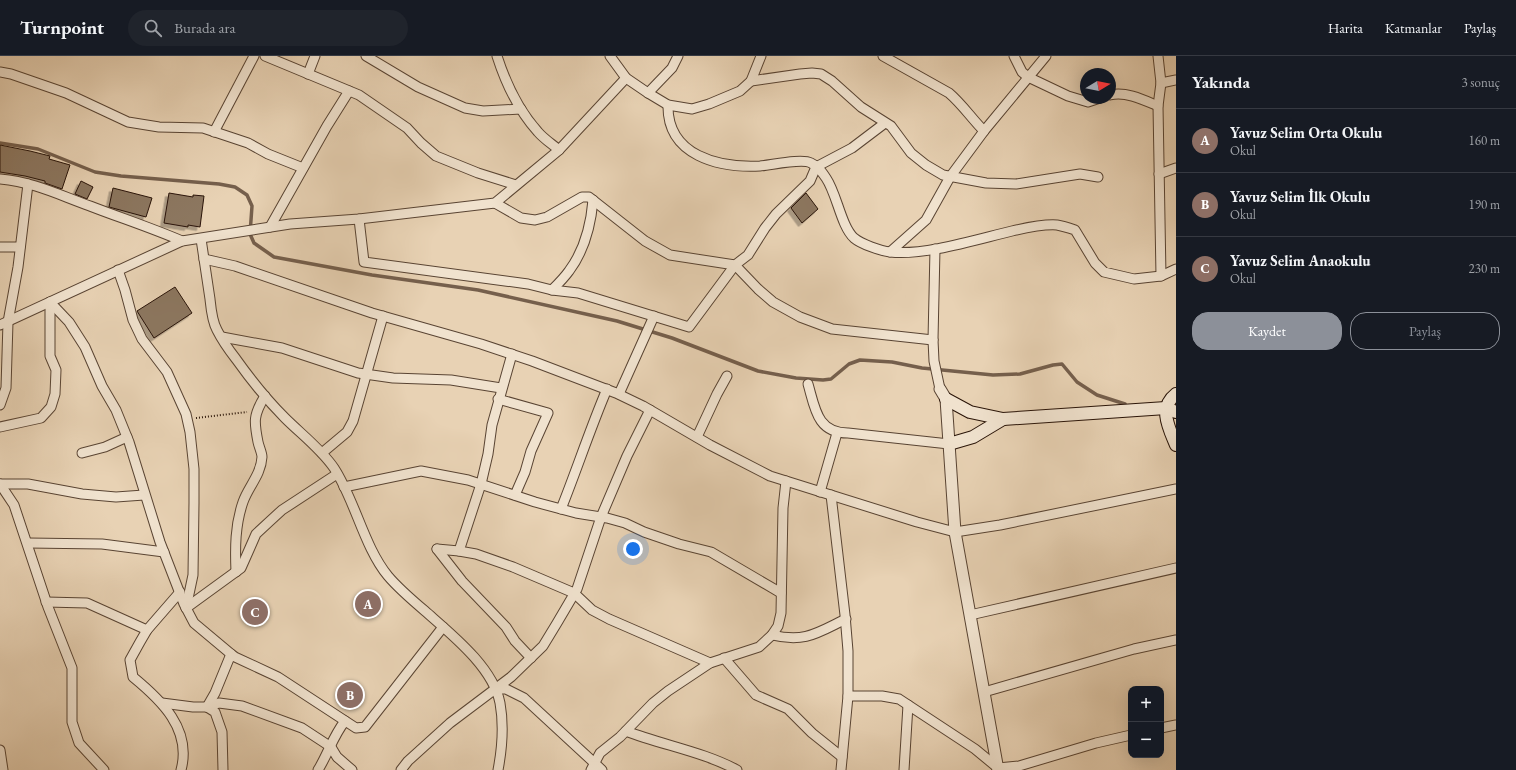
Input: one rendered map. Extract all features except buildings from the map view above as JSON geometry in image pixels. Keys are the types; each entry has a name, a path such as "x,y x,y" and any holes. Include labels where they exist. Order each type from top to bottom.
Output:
{"main road":[{"path":"1176,394 1169,402 1171,410 1167,423 1176,445"},
{"path":"946,399 970,412 1004,419 1171,410"},
{"path":"949,444 973,437 1004,419"}],"street":[{"path":"214,132 254,56"},
{"path":"265,56 359,96 407,128 436,156 478,173 516,185"},
{"path":"308,74 315,56"},
{"path":"366,56 418,87 465,108 482,111 521,110"},
{"path":"497,56 503,73 521,110 538,132 559,150"},
{"path":"610,56 626,78 648,93 668,105 692,109 709,104 740,91 751,81 761,56"},
{"path":"648,93 672,68 678,56"},
{"path":"883,56 949,93 958,101 984,131"},
{"path":"1014,56 1022,72 1028,77 1068,96 1080,100"},
{"path":"890,252 926,220 950,177 984,131 1046,56"},
{"path":"1158,56 1160,83 1158,106 1161,276"},
{"path":"0,72 11,74 66,93 128,122 159,127 203,128 248,143 268,154 303,168"},
{"path":"751,81 800,74 821,74 861,107 884,123 891,126 911,152 926,165 942,175 986,183 1016,184 1080,174 1098,176"},
{"path":"3,322 182,241 290,224 359,219 495,202 559,150 626,78"},
{"path":"1160,83 1176,80"},
{"path":"270,227 349,91"},
{"path":"1116,94 1134,96 1158,106"},
{"path":"668,105 667,115 671,130 681,144 704,158 732,165 760,166 798,161 811,162 820,170 829,183 846,226 854,238 871,246 890,252 935,249 1027,228 1056,225 1075,230 1095,263 1104,272 1134,279 1161,276 1176,269"},
{"path":"359,219 364,262 528,284 552,290 578,292 652,320 689,327 735,265 748,255 776,214 810,181 816,167 852,148 884,123"},
{"path":"1159,174 1176,168"},
{"path":"0,180 40,186 182,241"},
{"path":"0,404 6,388 3,322 18,267 28,184"},
{"path":"495,202 521,218 535,220 547,217 582,197 589,197 645,241 670,255 735,265 773,302 800,317 832,329 933,340"},
{"path":"552,290 570,271 580,253 591,218 593,200"},
{"path":"201,239 216,329 254,384 322,453 337,474 376,558 388,576 468,650 479,663 495,689 500,702 502,719 498,770"},
{"path":"0,247 20,247"},
{"path":"935,249 934,361 940,389 946,399 955,532 998,769"},
{"path":"204,259 235,266 383,316 512,354 619,394 770,476 917,522 955,532 1000,525 1176,489"},
{"path":"118,270 133,320 142,339 167,372 187,420 194,469 194,503 193,574 186,608"},
{"path":"0,427 41,418 52,407 55,394 56,370 50,356 50,302"},
{"path":"50,302 69,322 85,347 102,386 116,410 127,437 144,495 164,552 186,608 194,623 231,654 278,677 314,699 356,728 365,727 443,627"},
{"path":"322,453 347,432 353,421 383,316"},
{"path":"619,394 652,320"},
{"path":"222,337 282,348 358,373 417,380 450,380 501,388"},
{"path":"459,551 480,484 488,454 492,424 498,399 512,354"},
{"path":"697,437 727,376"},
{"path":"808,384 818,417 830,430 838,433 949,444"},
{"path":"561,509 606,389"},
{"path":"236,572 235,545 239,518 244,501 256,478 262,457 254,419 265,396"},
{"path":"498,399 548,413 531,451 515,495"},
{"path":"402,770 408,761 450,723 511,677 531,658 546,640 574,593 601,517 627,456 650,410"},
{"path":"820,492 838,433"},
{"path":"82,453 105,447 127,437"},
{"path":"344,487 422,471 468,480 561,509 625,523 644,532 679,544 711,552 781,592"},
{"path":"186,608 241,568 256,534 282,510 337,474"},
{"path":"592,766 600,753 626,731 653,703 668,691 684,682 710,663 759,647 772,635 778,626 781,613 783,508 786,481"},
{"path":"0,484 28,484 82,494 116,497 144,495"},
{"path":"0,484 14,505 28,543 46,602 72,668 72,722 79,743 104,770"},
{"path":"832,495 846,619 848,651 848,696 841,770"},
{"path":"28,543 102,544 164,552"},
{"path":"531,658 515,641 506,627 462,581 437,549 476,554 513,567 574,593 592,610 609,619 710,663"},
{"path":"970,615 1176,568"},
{"path":"180,592 147,630 130,660 133,676 162,703 174,719 182,738 183,754 181,770"},
{"path":"46,602 87,603 147,630"},
{"path":"772,635 785,638 812,636 846,619"},
{"path":"984,692 1134,650 1176,640"},
{"path":"207,706 215,693 231,654"},
{"path":"724,658 756,695 788,709 812,733 842,757"},
{"path":"495,689 506,689 524,698 592,766 602,770"},
{"path":"848,696 882,696 899,698 975,749 998,769 1019,766 1096,743 1128,736"},
{"path":"162,703 193,707 219,703 242,706 302,728 331,747 337,757 352,770"},
{"path":"904,770 908,705"},
{"path":"207,706 215,712 222,732 223,770"},
{"path":"318,770 331,747 337,731 344,721"},
{"path":"1164,727 1176,725"},
{"path":"626,731 648,740 682,748 738,770"},
{"path":"0,750 3,770"}],"path":[{"path":"187,420 246,412 256,413"}],"waterway":[{"path":"0,143 38,149 95,172 121,176 219,184 235,187 247,195 252,206 250,234 254,243 274,257 372,275 478,290 617,321 672,338 758,371 796,378 823,380 831,379 849,364 860,360 892,362 922,368 993,375 1020,374 1062,364 1077,382 1097,395 1125,404"}],"place":[{"name":"Yavuz Selim Orta Okulu","path":"368,604"},
{"name":"Yavuz Selim Anaokulu","path":"255,612"},
{"name":"Yavuz Selim İlk Okulu","path":"350,695"}]}
